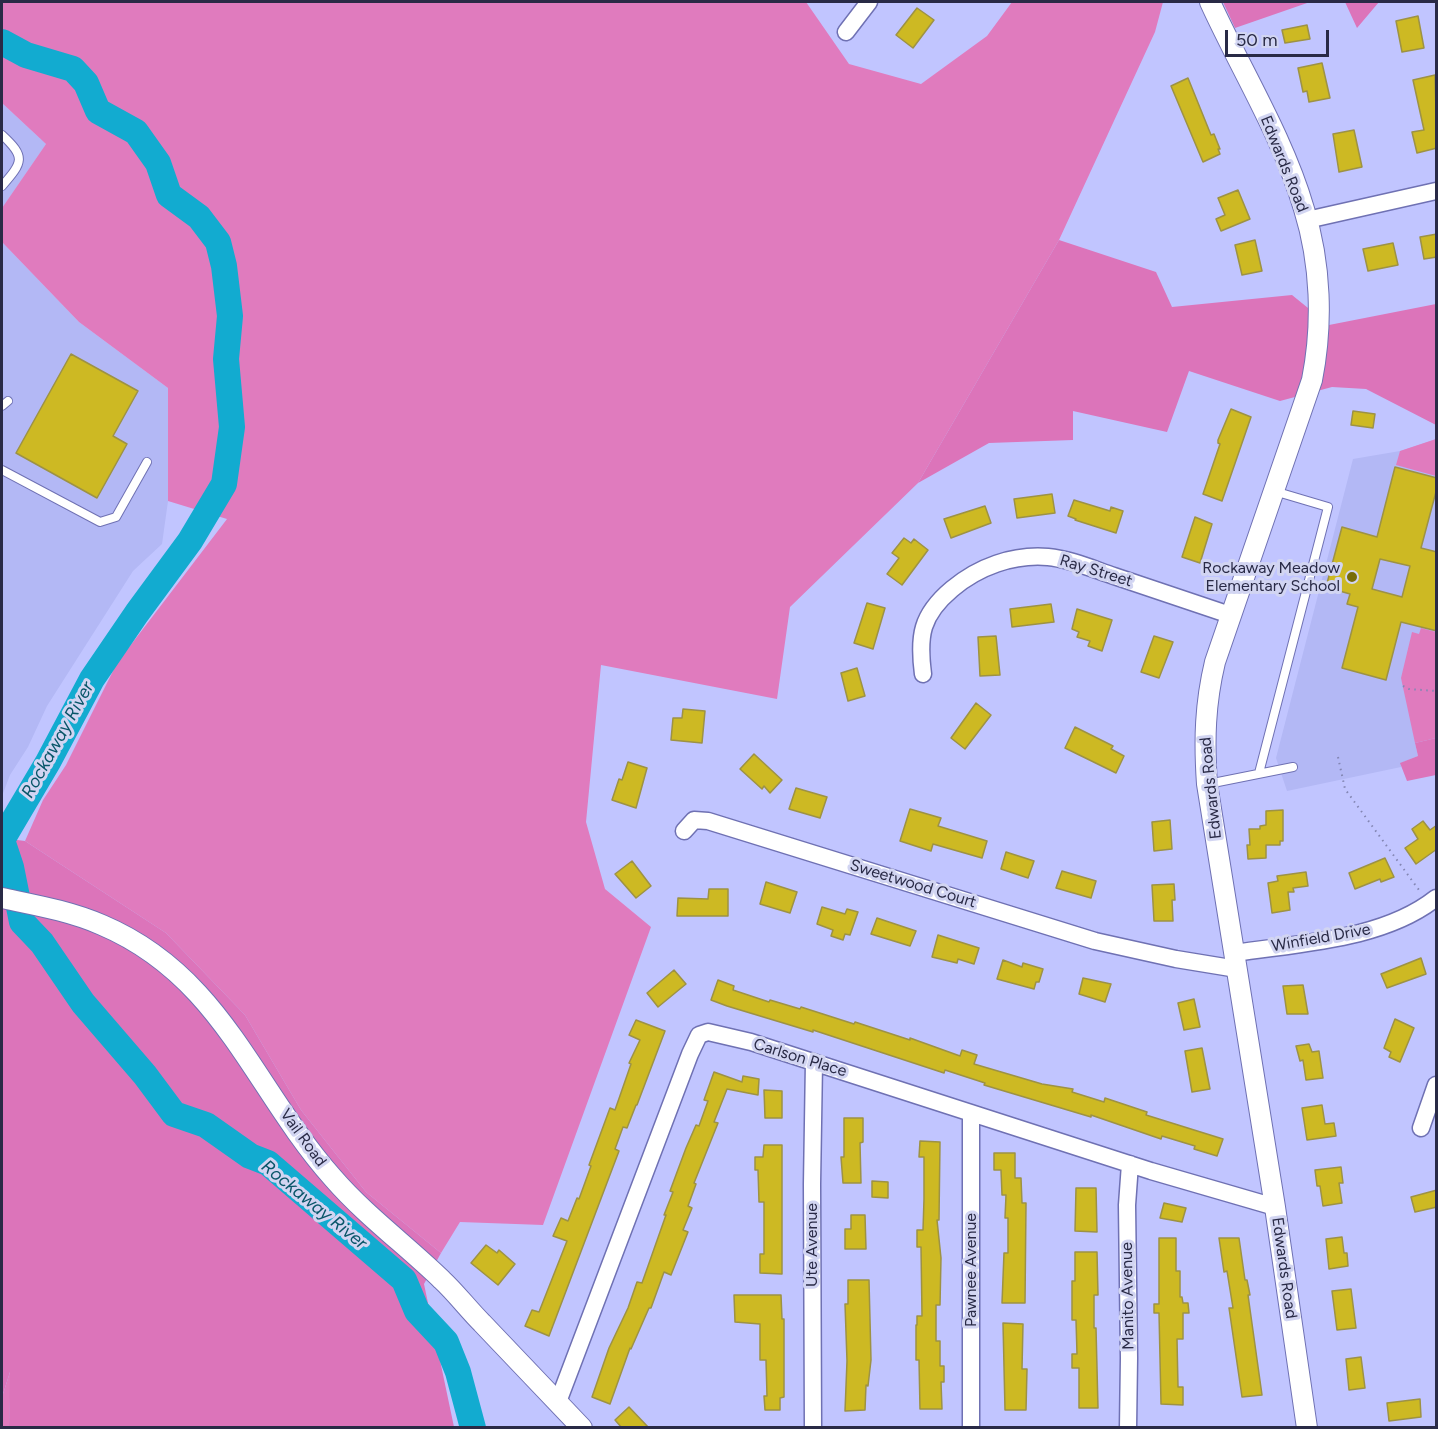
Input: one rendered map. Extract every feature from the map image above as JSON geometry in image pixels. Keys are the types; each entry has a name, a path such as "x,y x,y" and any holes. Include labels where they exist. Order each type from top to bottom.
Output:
{"street":[{"path":"846,32 869,2"},
{"name":"Edwards Road","path":"1210,2 1293,176 1307,220 1317,282 1318,320 1312,380 1215,662 1205,718 1207,784 1275,1207 1307,1428"},
{"path":"1307,220 1437,191"},
{"name":"Ray Street","path":"923,674 921,633 934,608 961,582 977,572 1012,559 1050,557 1230,615"},
{"name":"Sweetwood Court","path":"684,831 694,820 708,821 1085,938 1146,952"},
{"name":"Vail Road","path":"2,897 102,924 161,958 180,975 217,1015 309,1149 332,1177 371,1218 445,1282 582,1428"},
{"name":"Winfield Drive","path":"1146,952 1236,961 1367,933 1424,908 1431,902"},
{"name":"Carlson Place","path":"558,1402 690,1054 699,1035 708,1032 751,1042 1130,1164 1275,1207"},
{"name":"Ute Avenue","path":"813,1428 814,1062"},
{"path":"1421,1128 1437,1085"},
{"name":"Pawnee Avenue","path":"971,1113 971,1428"},
{"name":"Manito Avenue","path":"1128,1428 1127,1205 1130,1164"}],"lane":[{"path":"2,135 18,150 20,158 15,171 2,186"},
{"path":"2,470 100,522 116,517 147,462"},
{"path":"1259,773 1328,507 1274,491"},
{"path":"1207,784 1293,766"}],"path":[{"path":"1403,686 1409,689 1437,690"},
{"path":"1338,758 1345,789 1431,902"}],"shaded area":[{"path":"2,2 806,2 849,64 921,84 987,36 1012,2 1163,2 1155,32 1059,240 918,483 790,607 777,699 601,665 586,822 605,889 651,927 543,1225 460,1222 441,1253 366,1192 301,1110 245,1015 166,933 25,841 43,800 66,765 117,663 227,519 168,501 168,388 79,322 2,242 2,208 46,144 2,103"},
{"path":"1223,2 1310,2 1235,28"},
{"path":"1345,2 1379,2 1357,28"},
{"path":"2,103 46,144 2,208"},
{"path":"1059,240 1156,272 1172,307 1292,295 1329,325 1436,304 1436,425 1366,389 1332,387 1280,401 1189,371 1167,432 1073,411 1073,440 989,443 918,483"},
{"path":"2,242 79,322 168,388 168,501 162,544 133,571 47,706 28,747 10,775 2,796"},
{"path":"1436,439 1436,738 1415,743 1418,756 1401,763 1401,767 1287,791 1276,758 1353,459 1400,451"},
{"path":"1436,439 1436,476 1396,465 1400,451"},
{"path":"1421,628 1436,632 1436,738 1415,743 1401,678 1412,632 1419,634"},
{"path":"1436,738 1436,775 1407,781 1400,763 1418,756 1415,743"},
{"path":"2,838 25,841 166,933 245,1015 301,1110 366,1192 441,1253 424,1284 454,1427 9,1427 10,1372 2,1397"},
{"path":"11,1369 9,1427 2,1428 2,1397"}],"building":[{"path":"917,8 934,20 913,48 896,35"},
{"path":"1418,16 1424,48 1402,52 1396,21"},
{"path":"1307,25 1310,39 1285,43 1282,30"},
{"path":"1322,63 1330,98 1309,102 1307,91 1303,92 1298,68"},
{"path":"1435,75 1437,148 1417,153 1412,132 1424,130 1413,80"},
{"path":"1188,78 1211,135 1214,134 1220,149 1218,149 1220,154 1203,162 1171,86"},
{"path":"1354,130 1362,167 1339,172 1333,134"},
{"path":"1238,190 1250,219 1221,231 1216,219 1225,215 1218,198"},
{"path":"1437,234 1437,257 1424,259 1420,237"},
{"path":"1255,240 1262,271 1242,275 1235,245"},
{"path":"1393,243 1398,265 1368,271 1363,249"},
{"path":"71,354 138,391 113,436 127,444 97,498 16,453"},
{"path":"1231,409 1251,417 1222,501 1203,494 1220,444 1218,440"},
{"path":"1353,411 1375,414 1373,428 1351,425"},
{"name":"Rockaway Meadow Elementary School","path":"1395,467 1437,478 1437,488 1421,548 1437,552 1437,631 1401,622 1386,680 1342,668 1358,607 1347,604 1350,594 1326,587 1342,527 1377,537","holes":["1380,559 1410,566 1402,597 1372,589"]},
{"path":"1052,494 1055,513 1017,518 1014,499"},
{"path":"1074,500 1110,511 1111,507 1123,511 1116,533 1068,516"},
{"path":"985,506 991,523 951,538 944,519"},
{"path":"1195,517 1212,524 1200,563 1182,557"},
{"path":"904,538 911,543 914,539 928,550 902,585 887,574 899,558 892,553"},
{"path":"867,603 885,608 873,649 854,643"},
{"path":"1051,604 1054,622 1012,627 1010,609"},
{"path":"1077,609 1112,620 1102,651 1088,646 1090,641 1077,637 1079,632 1072,629"},
{"path":"996,636 1000,675 980,676 978,637"},
{"path":"1154,636 1173,642 1159,678 1141,672"},
{"path":"857,668 865,696 848,701 841,673"},
{"path":"976,703 991,715 965,749 951,738"},
{"path":"683,709 705,711 702,743 671,740 673,718 682,718"},
{"path":"1075,727 1113,746 1111,749 1124,756 1116,773 1065,748"},
{"path":"754,754 782,780 770,793 764,786 762,789 740,769"},
{"path":"628,762 647,768 636,808 612,800"},
{"path":"796,788 827,797 820,818 789,809"},
{"path":"910,809 941,818 938,826 987,841 982,858 933,844 931,851 900,841"},
{"path":"1283,810 1283,841 1280,841 1280,845 1266,845 1266,858 1248,859 1249,829 1260,829 1260,826 1266,825 1266,811"},
{"path":"1170,820 1172,849 1154,851 1152,822"},
{"path":"1423,821 1430,830 1437,825 1437,849 1416,864 1405,848 1418,839 1412,829"},
{"path":"1006,852 1034,861 1028,878 1001,869"},
{"path":"1385,858 1394,877 1381,882 1380,879 1355,889 1349,873"},
{"path":"632,861 651,886 636,898 615,874"},
{"path":"1062,871 1096,881 1091,898 1056,888"},
{"path":"1306,872 1308,886 1293,888 1294,892 1288,892 1290,910 1272,913 1268,883 1278,881 1277,876"},
{"path":"766,882 797,892 790,913 760,904"},
{"path":"1174,884 1173,921 1154,921 1152,885"},
{"path":"709,889 728,889 728,916 677,916 678,898 708,899"},
{"path":"822,907 845,914 847,909 858,912 850,935 845,934 843,940 831,936 833,930 817,924"},
{"path":"877,918 916,931 910,946 871,934"},
{"path":"938,935 979,948 974,964 958,959 957,963 932,957"},
{"path":"1421,958 1426,974 1387,988 1381,974"},
{"path":"1003,960 1022,967 1023,963 1043,969 1034,989 997,979"},
{"path":"674,970 686,984 658,1007 647,993"},
{"path":"1083,978 1111,984 1105,1002 1079,994"},
{"path":"718,980 734,986 733,990 769,1002 770,1000 800,1009 801,1007 854,1024 855,1022 960,1056 962,1050 977,1055 974,1064 1042,1084 1073,1089 1072,1092 1104,1102 1105,1098 1147,1112 1146,1115 1223,1139 1217,1156 1194,1149 1195,1146 1162,1136 1161,1139 1091,1115 1091,1117 984,1085 985,1083 945,1070 944,1073 813,1030 813,1032 727,1006 711,1000"},
{"path":"1303,985 1308,1014 1287,1014 1283,986"},
{"path":"1194,999 1200,1027 1184,1030 1178,1003"},
{"path":"1395,1019 1414,1028 1400,1062 1389,1057 1391,1052 1384,1048"},
{"path":"636,1020 665,1031 627,1128 623,1127 615,1149 619,1151 549,1336 525,1326 532,1310 539,1312 567,1241 553,1236 561,1218 568,1221 577,1198 579,1199 610,1108 615,1110 631,1064 629,1063 640,1040 629,1035"},
{"path":"1309,1044 1312,1052 1319,1051 1323,1078 1306,1080 1303,1060 1300,1061 1296,1046"},
{"path":"1202,1048 1210,1089 1192,1092 1185,1051"},
{"path":"714,1072 742,1082 743,1076 759,1079 758,1095 727,1089 714,1122 718,1123 694,1183 696,1184 688,1206 692,1208 683,1230 688,1232 671,1275 664,1272 651,1308 630,1348 610,1404 592,1397 609,1348 628,1308 637,1282 642,1283 673,1192 670,1191 686,1148 696,1125 699,1126 708,1101 704,1100"},
{"path":"764,1090 782,1091 782,1118 765,1118"},
{"path":"1322,1105 1325,1124 1334,1123 1336,1136 1307,1140 1302,1108"},
{"path":"844,1118 863,1118 863,1142 860,1143 861,1183 843,1183 841,1157 844,1157"},
{"path":"920,1141 940,1142 939,1220 937,1220 941,1258 940,1305 936,1305 936,1341 940,1341 940,1366 944,1366 944,1382 941,1382 942,1409 920,1409 916,1325 917,1316 922,1316 921,1247 917,1247 917,1230 923,1230 924,1157 919,1157"},
{"path":"764,1145 782,1145 782,1274 760,1273 760,1254 764,1254 764,1202 759,1202 758,1170 755,1170 755,1157 763,1157"},
{"path":"994,1153 1015,1153 1015,1178 1021,1178 1022,1203 1026,1203 1025,1303 1002,1303 1004,1253 1008,1253 1008,1218 1005,1218 1006,1195 1002,1195 1001,1170 994,1170"},
{"path":"1341,1167 1343,1183 1339,1183 1342,1203 1323,1206 1315,1170"},
{"path":"872,1181 888,1182 888,1198 872,1197"},
{"path":"1076,1188 1096,1188 1097,1232 1075,1231"},
{"path":"1437,1190 1437,1207 1415,1212 1411,1197"},
{"path":"1164,1203 1186,1208 1182,1222 1160,1218"},
{"path":"851,1215 865,1215 866,1249 845,1249 845,1229 851,1229"},
{"path":"1342,1237 1348,1266 1329,1269 1326,1239"},
{"path":"1159,1238 1176,1238 1176,1271 1180,1271 1180,1297 1183,1303 1188,1303 1189,1313 1183,1313 1183,1339 1177,1339 1178,1387 1183,1387 1183,1405 1161,1404 1159,1313 1154,1313 1154,1304 1159,1304"},
{"path":"1219,1238 1239,1238 1245,1280 1247,1280 1250,1295 1248,1295 1262,1395 1242,1397 1229,1308 1233,1308"},
{"path":"486,1245 497,1253 499,1250 515,1264 498,1285 471,1263"},
{"path":"1075,1252 1097,1252 1098,1295 1094,1295 1094,1328 1096,1328 1098,1408 1079,1408 1079,1368 1072,1368 1072,1354 1077,1354 1076,1320 1072,1320"},
{"path":"848,1280 869,1280 871,1360 868,1386 866,1385 865,1410 845,1411 847,1361 845,1304 848,1304"},
{"path":"1351,1289 1356,1328 1337,1330 1332,1291"},
{"path":"734,1295 781,1295 782,1319 784,1319 784,1397 780,1398 780,1410 765,1410 766,1360 760,1360 760,1324 735,1322"},
{"path":"1003,1323 1023,1324 1022,1369 1027,1369 1026,1410 1005,1410"},
{"path":"1361,1357 1365,1388 1349,1390 1346,1359"},
{"path":"1420,1399 1421,1417 1389,1421 1387,1403"},
{"path":"629,1407 649,1428 622,1428 615,1420"}],"waterway":[{"name":"Rockaway River","path":"2,42 26,55 73,69 86,83 98,111 136,132 158,163 169,195 199,217 218,242 224,266 230,316 226,359 232,427 224,484 190,541 92,679 48,762 2,840 11,867 22,922 42,943 83,1003 145,1075 174,1114 206,1125 250,1156 268,1163 404,1280 417,1311 446,1342 458,1372 473,1428"}],"place":[{"name":"Rockaway Meadow Elementary School","path":"1352,577"}]}
